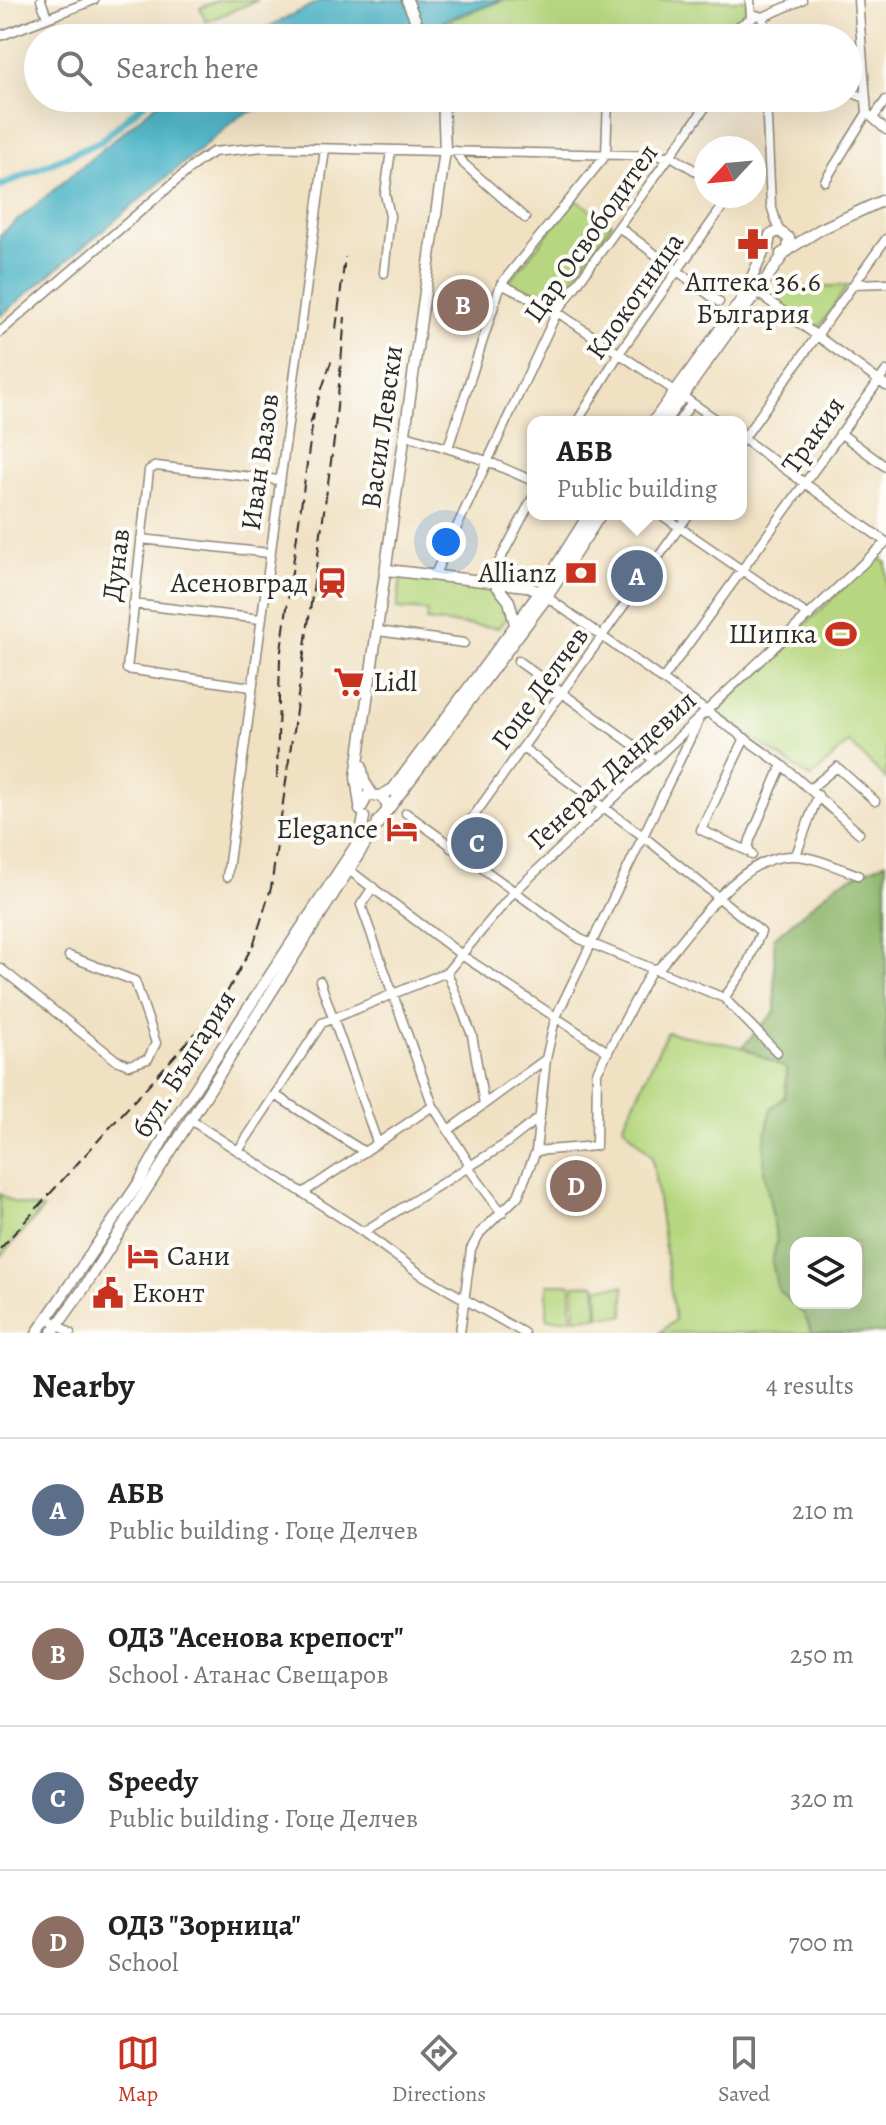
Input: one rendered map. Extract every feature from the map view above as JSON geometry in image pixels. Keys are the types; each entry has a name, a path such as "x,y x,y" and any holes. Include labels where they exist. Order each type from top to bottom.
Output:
{"main road":[{"path":"407,0 417,24"},
{"name":"Васил Левски","path":"360,805 355,785 450,151 445,112"},
{"path":"767,242 775,254 786,252 821,229 886,199"},
{"path":"660,416 683,397 742,299 767,242 783,233 821,229"},
{"path":"669,416 786,252 791,242 783,233"},
{"name":"бул. България","path":"376,795 393,789 515,624 544,594 586,520"},
{"name":"бул. България","path":"55,1329 384,815 597,520"},
{"path":"387,570 491,581 544,594"},
{"path":"491,581 509,601 515,624"},
{"name":"Васил Левски","path":"360,763 364,781 376,795"},
{"path":"376,795 386,801 384,815 374,822 364,817 360,805 376,795"},
{"name":"бул. България","path":"37,1333 140,1181 173,1122 360,839 364,817"}],"street":[{"path":"41,0 47,17"},
{"path":"30,24 94,0"},
{"path":"752,0 758,24"},
{"path":"748,24 802,0"},
{"path":"858,0 860,24"},
{"path":"756,24 757,19"},
{"path":"757,19 760,24"},
{"path":"0,36 24,26"},
{"path":"862,56 865,98 870,115 886,130"},
{"path":"825,181 870,115 886,100"},
{"path":"448,448 501,284 606,155 608,112"},
{"name":"Цар Освободител","path":"435,574 557,312 702,112"},
{"path":"767,112 771,205 767,242"},
{"path":"0,332 213,152 264,147 671,156 694,170"},
{"name":"Иван Вазов","path":"227,877 325,149"},
{"path":"384,273 390,216 385,194 391,150"},
{"path":"450,151 525,218"},
{"path":"771,205 783,233"},
{"name":"Клокотница","path":"581,416 620,352 722,208"},
{"path":"620,228 719,302"},
{"path":"747,432 886,239"},
{"path":"854,284 886,283"},
{"path":"501,284 557,312 711,416"},
{"path":"758,293 882,383"},
{"name":"Тракия","path":"663,679 744,571 840,433 882,383 886,371"},
{"path":"679,416 683,397"},
{"path":"840,433 886,467"},
{"path":"406,435 487,461 527,478"},
{"path":"747,442 886,542"},
{"name":"Дунав","path":"251,687 127,669 141,539 151,466 279,480"},
{"path":"491,581 527,509"},
{"path":"669,520 809,616"},
{"name":"Гоце Делчев","path":"451,848 604,638 685,520"},
{"path":"141,539 269,553"},
{"name":"Генерал Дандевил","path":"238,1151 322,1023 447,972 513,893 886,542"},
{"path":"544,594 663,679 704,714 782,765 859,833"},
{"path":"133,604 261,619"},
{"path":"378,631 464,643"},
{"path":"518,661 653,759"},
{"path":"460,1333 471,1249 480,1233 518,1196 536,1151 546,1059 555,1019 704,714"},
{"path":"745,738 701,830 750,852 758,862"},
{"path":"673,742 683,745 683,753"},
{"path":"523,748 643,836 761,932 745,969 724,998"},
{"path":"750,852 750,840 782,765"},
{"path":"796,855 814,791 837,767 875,801"},
{"path":"406,813 513,893 592,944 651,971 724,998 777,1052"},
{"path":"536,1151 596,1146 597,1072 651,971 660,967 720,897 758,862 796,855 858,875"},
{"path":"349,870 463,956 608,1052"},
{"path":"373,887 361,905 433,1106 450,1129 468,1166 502,1213"},
{"path":"0,968 116,1060 129,1065 148,1059 156,1043 135,981 69,956"},
{"path":"447,972 472,1035 484,1104"},
{"path":"320,981 377,1142"},
{"path":"450,1129 546,1059"},
{"path":"275,1095 363,1151"},
{"path":"303,1193 433,1106"},
{"path":"363,1232 540,1117"},
{"path":"189,1119 464,1302 524,1333"},
{"path":"47,1317 55,1329 70,1333"}],"green space":[{"path":"218,0 258,0 206,22 200,8"},
{"path":"503,0 746,0 747,19 737,24 440,24"},
{"path":"575,199 612,223 553,307 508,283"},
{"path":"848,285 816,332 760,291"},
{"name":"Шипка","path":"876,555 886,563 886,779 849,742 811,778 716,713"},
{"path":"401,577 492,586 510,614 498,628 426,621 427,611 397,609"},
{"path":"886,862 886,1333 813,1333 799,1309 862,1309 862,1237 790,1237 790,1301 779,1291 772,1262 777,1241 764,1169 765,1139 771,1109 785,1096 787,1069 742,1047 775,1012 774,938 838,883"},
{"path":"667,1032 742,1047 787,1068 785,1096 771,1109 765,1139 764,1169 777,1241 772,1262 779,1291 790,1301 790,1309 799,1309 803,1313 813,1333 659,1333 675,1320 652,1156 623,1126"},
{"path":"0,1194 15,1203 43,1209 0,1257"},
{"path":"547,1284 571,1284 571,1319 547,1319"},
{"path":"596,1284 597,1317 575,1318 574,1285"},
{"path":"624,1286 624,1316 599,1316 598,1287"}],"water":[{"path":"322,0 503,0 438,24 274,24"},
{"path":"147,112 250,112 240,116 0,316 0,235"}],"waterway":[{"path":"0,186 101,141 134,112"}],"railway":[{"path":"336,329 345,257"},
{"path":"0,1249 199,1029 225,996 254,943 271,888 334,440 345,317"},
{"path":"310,424 332,359"},
{"path":"277,778 280,658 314,413"}],"place":[{"name":"Аптека 36.6 България","path":"753,244"},
{"name":"ОДЗ \"Асенова крепост\"","path":"463,305"},
{"name":"Allianz","path":"581,573"},
{"name":"АБВ","path":"637,576"},
{"name":"Асеновград","path":"332,583"},
{"name":"Шипка","path":"841,634"},
{"name":"Lidl","path":"349,682"},
{"name":"Elegance","path":"402,829"},
{"name":"Speedy","path":"477,843"},
{"name":"ОДЗ \"Зорница\"","path":"576,1186"},
{"name":"Сани","path":"143,1256"},
{"name":"Еконт","path":"108,1293"}]}
